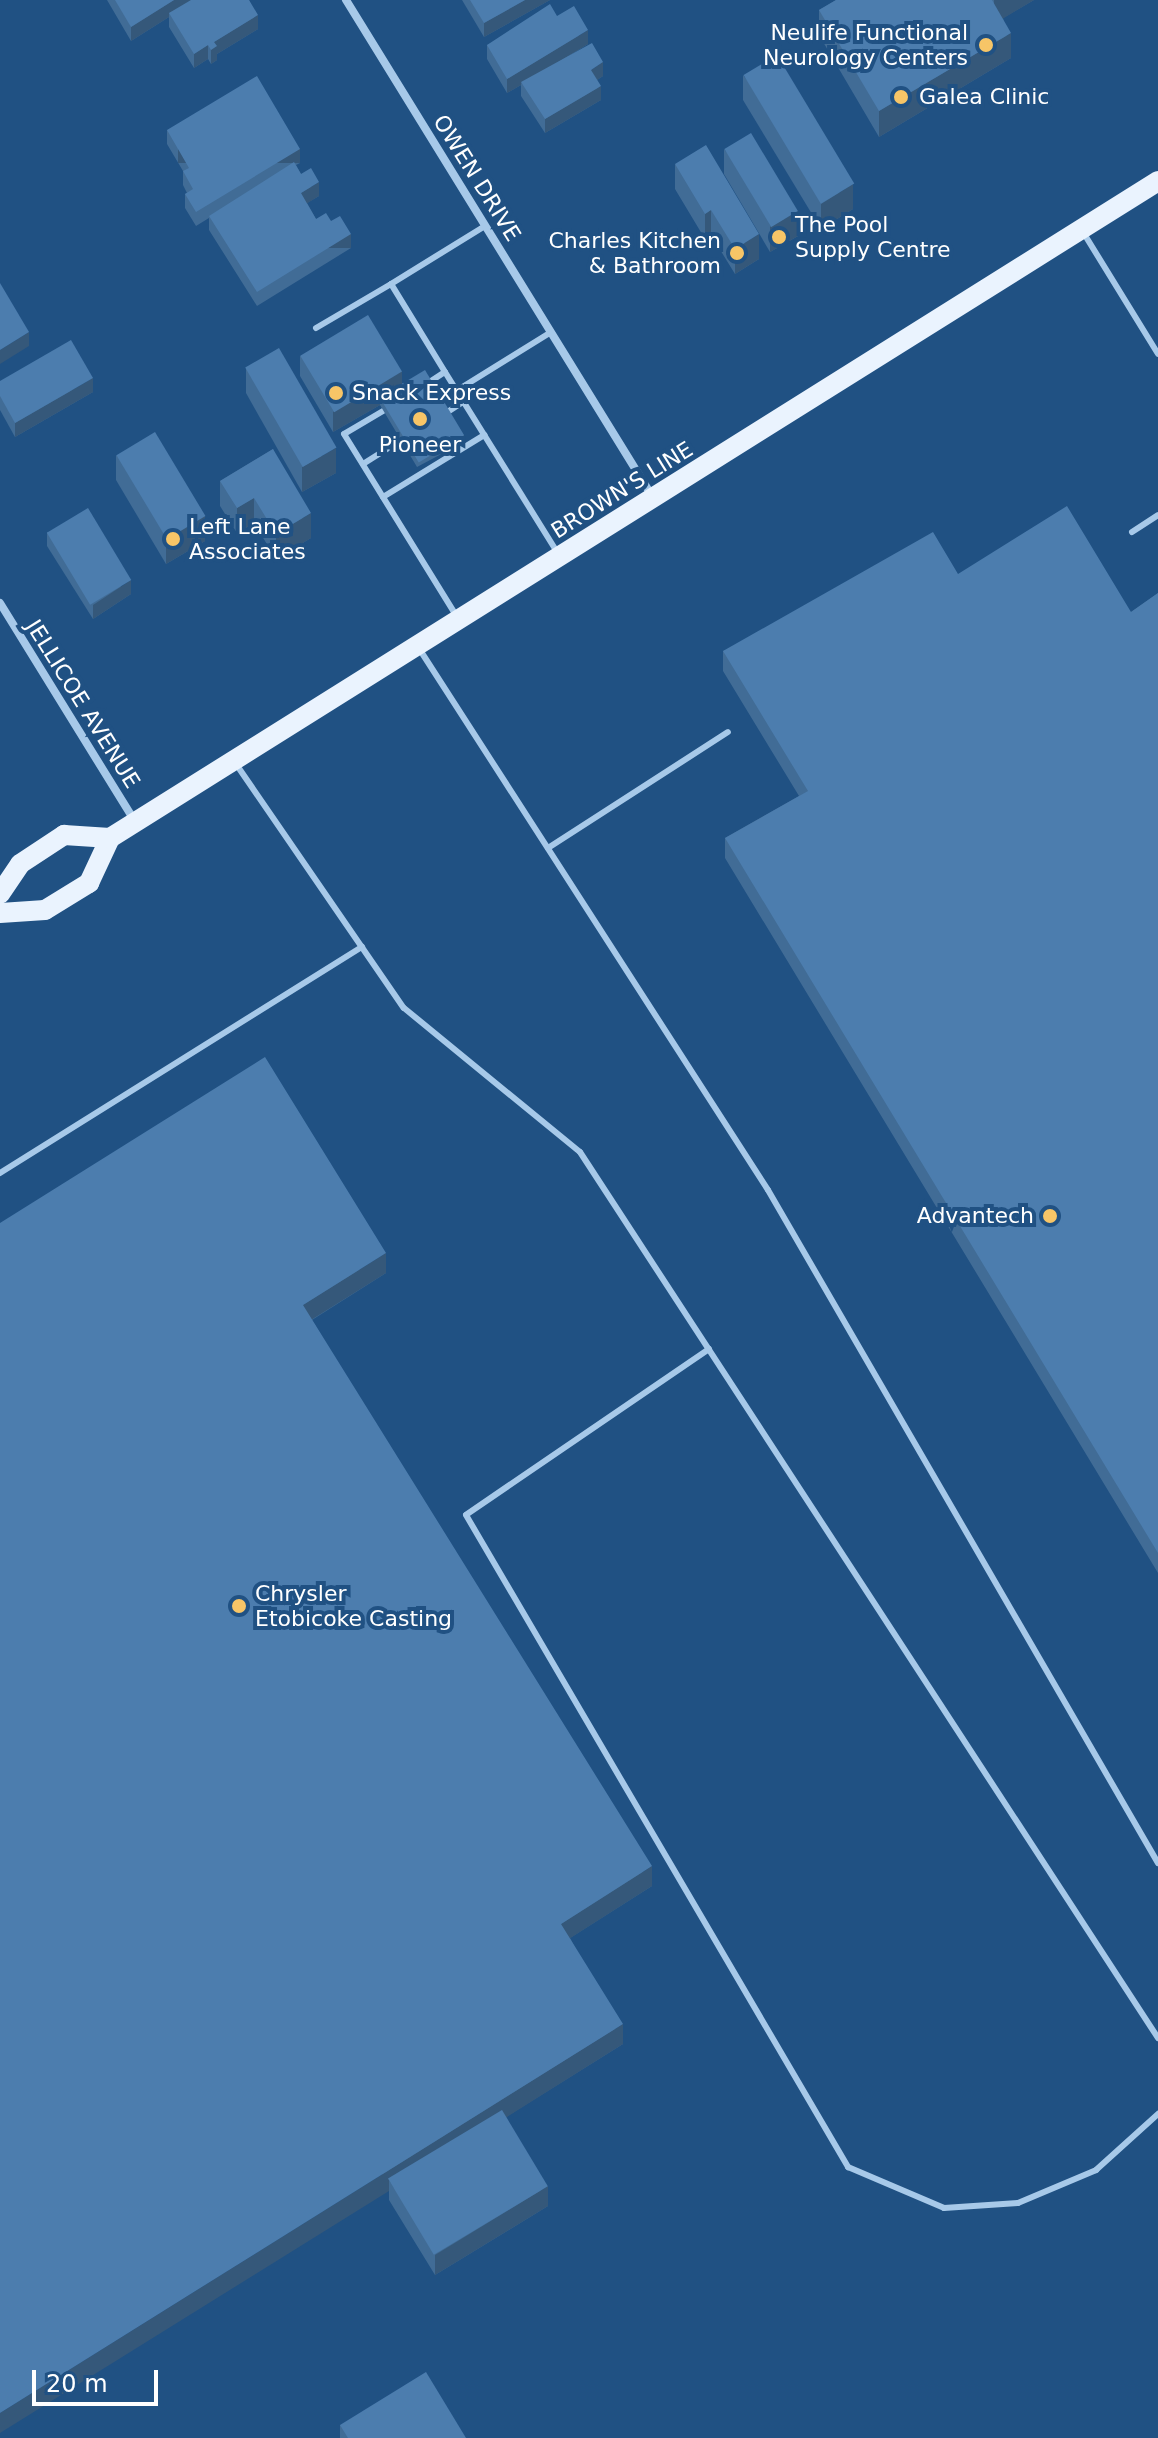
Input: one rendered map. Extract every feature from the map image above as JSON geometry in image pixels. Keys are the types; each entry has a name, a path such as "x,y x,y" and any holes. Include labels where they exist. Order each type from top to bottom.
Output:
{"main road":[{"name":"BROWN'S LINE","path":"110,838 1158,181"},
{"path":"0,894 20,864 64,835 110,838 89,883 45,910 0,913"}],"street":[{"name":"OWEN DRIVE","path":"346,0 653,498"},
{"name":"JELLICOE AVENUE","path":"0,603 136,823"}],"lane":[{"path":"316,328 485,226"},
{"path":"1081,229 1158,354"},
{"path":"391,284 560,557"},
{"path":"456,391 551,332"},
{"path":"428,383 445,372"},
{"path":"446,413 463,402"},
{"path":"383,411 344,434 458,620"},
{"path":"383,497 484,435"},
{"path":"363,464 401,440"},
{"path":"1132,532 1158,515"},
{"path":"418,646 768,1190 1158,1863"},
{"path":"548,848 728,732"},
{"path":"234,761 404,1008 580,1152 1158,2038"},
{"path":"0,1173 362,947"},
{"path":"709,1349 466,1515 848,2167 944,2208 1018,2203 1096,2170 1158,2114"}],"building":[{"path":"115,0 174,0 131,27"},
{"path":"191,0 249,0 258,15 214,42 217,46 211,50 208,45 194,54 169,13"},
{"path":"470,0 525,0 484,23"},
{"name":"Galea Clinic","path":"836,0 992,0 1011,33 879,111 819,10"},
{"path":"550,4 557,16 574,6 588,30 507,79 487,45"},
{"path":"592,43 603,62 591,70 601,86 545,119 521,82"},
{"path":"777,55 854,184 821,204 744,75"},
{"path":"257,76 300,149 196,212 185,194 193,189 183,171 189,168 167,130"},
{"path":"751,133 798,211 771,227 724,149"},
{"path":"706,145 759,234 735,249 711,210 705,214 675,164"},
{"path":"294,162 301,174 311,168 319,182 301,193 316,219 326,213 331,221 340,216 351,234 257,292 209,216"},
{"path":"0,283 29,332 0,350"},
{"path":"368,315 402,372 334,412 300,356"},
{"path":"71,340 93,378 15,423 0,396 0,381"},
{"path":"279,348 337,448 303,467 245,368"},
{"path":"425,370 464,435 419,462 380,397"},
{"path":"155,432 205,516 167,539 116,455"},
{"path":"273,449 311,513 276,534 254,498 237,508 220,481"},
{"name":"Advantech","path":"1067,506 1131,612 1158,593 1158,1553 725,838 808,791 723,651 933,532 958,574"},
{"path":"88,508 131,580 90,605 47,533"},
{"name":"Chrysler Etobicoke Casting","path":"265,1057 386,1253 303,1305 652,1866 561,1924 623,2024 0,2413 0,1223"},
{"path":"502,2110 548,2186 434,2255 388,2179"},
{"path":"426,2372 466,2438 348,2438 340,2425"}],"place":[{"name":"Neulife Functional Neurology Centers","path":"986,45"},
{"name":"Galea Clinic","path":"901,97"},
{"name":"The Pool Supply Centre","path":"779,237"},
{"name":"Charles Kitchen & Bathroom","path":"737,253"},
{"name":"Snack Express","path":"336,393"},
{"name":"Pioneer","path":"420,419"},
{"name":"Left Lane Associates","path":"173,539"},
{"name":"Advantech","path":"1050,1216"},
{"name":"Chrysler Etobicoke Casting","path":"239,1606"}]}
